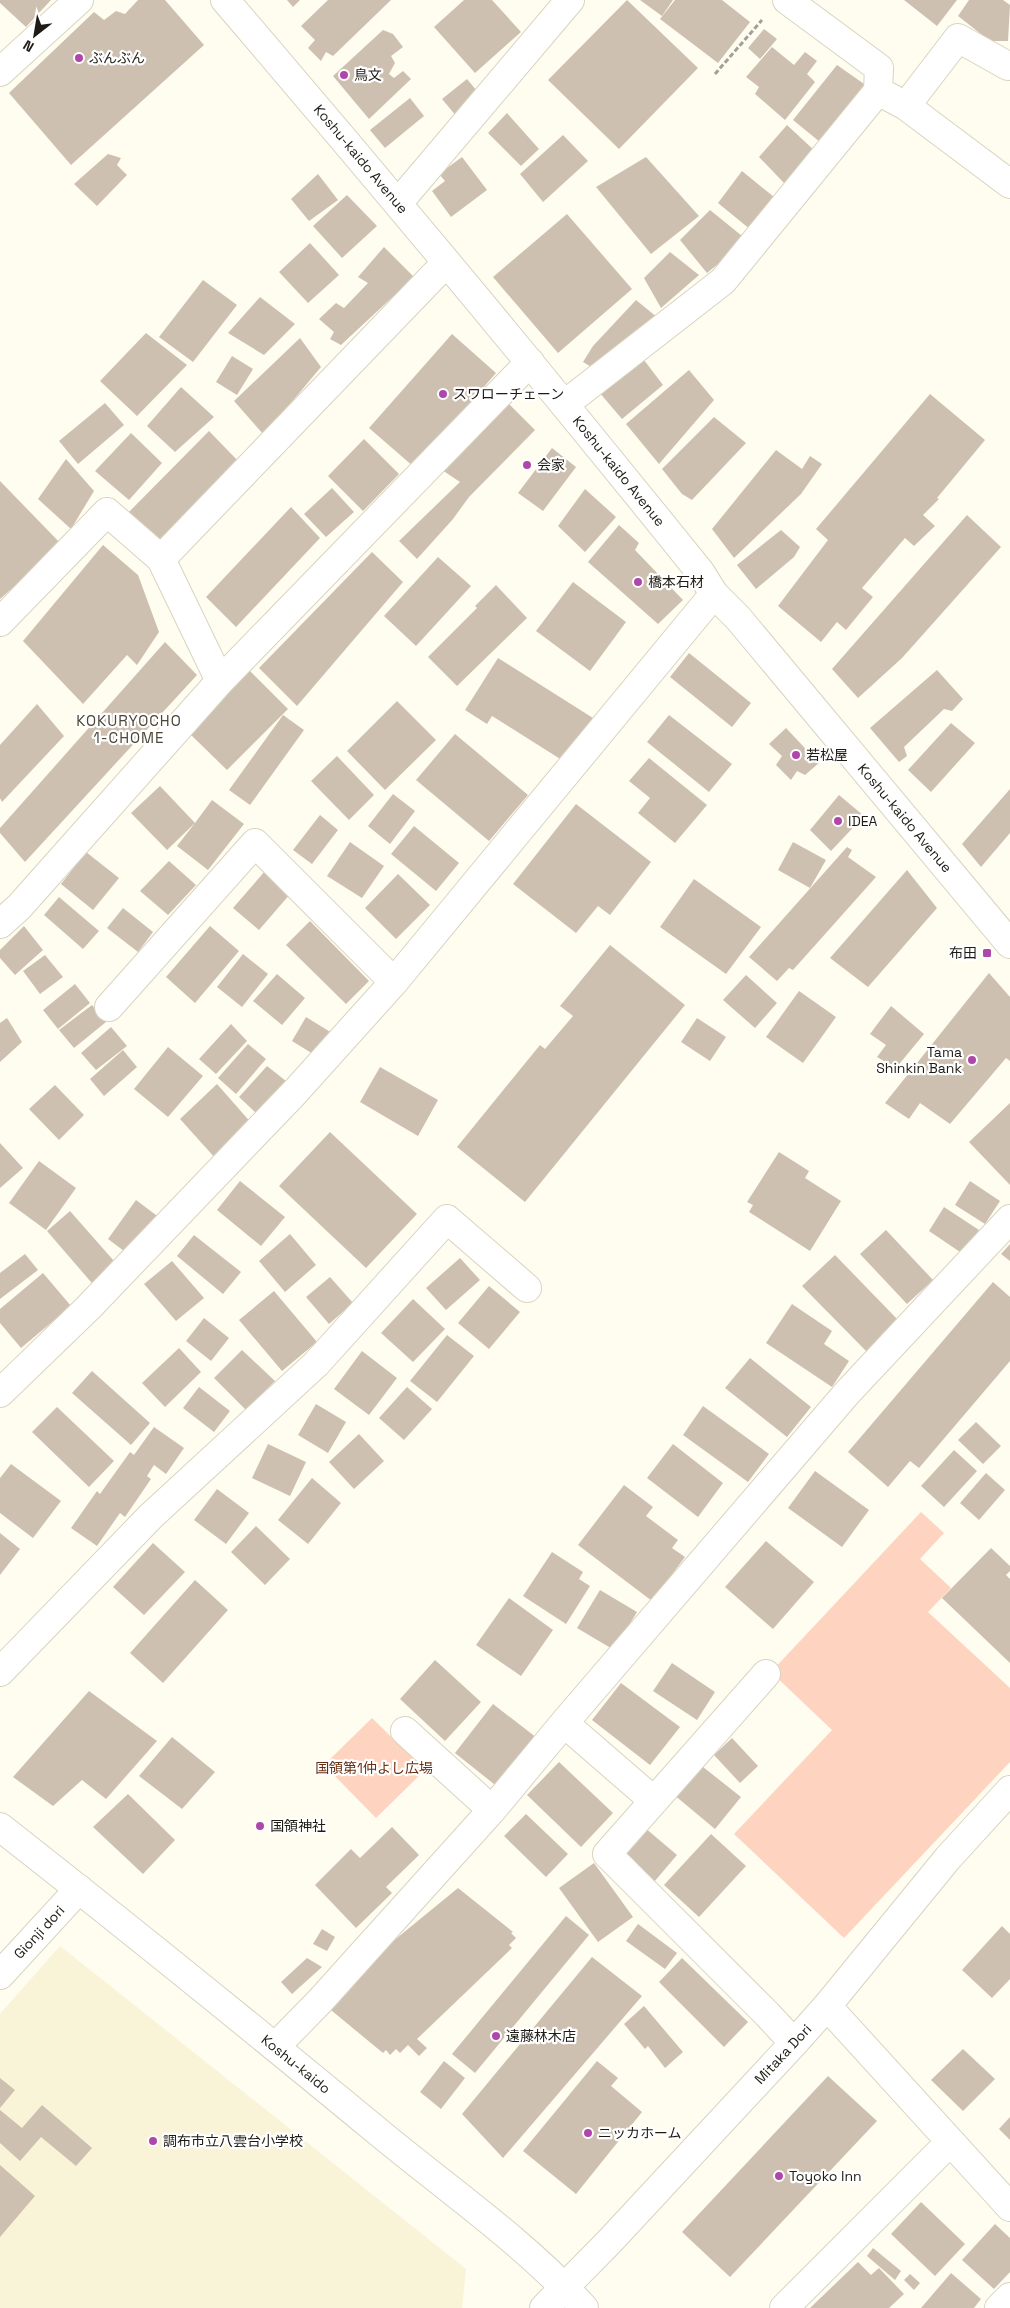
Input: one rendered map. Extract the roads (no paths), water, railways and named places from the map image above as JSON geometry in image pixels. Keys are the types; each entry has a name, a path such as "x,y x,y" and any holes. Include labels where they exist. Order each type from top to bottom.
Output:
{"main road":[{"path":"0,72 79,0"},
{"name":"Koshu-kaido Avenue","path":"225,0 399,202 446,263 565,404 701,573 714,594 738,618 1010,944"},
{"path":"399,202 570,0"},
{"path":"565,404 723,281 878,91 879,68 776,7"},
{"path":"906,106 958,38 1009,65"},
{"path":"878,91 906,106 1010,184"},
{"path":"160,559 446,263"},
{"path":"0,924 19,907 220,681 530,362"},
{"path":"0,622 107,512 160,559 220,681"},
{"path":"0,1393 88,1308 289,1098 394,982 714,594"},
{"path":"109,1007 255,843 394,982"},
{"path":"0,1672 151,1516 316,1364 447,1219 527,1288"},
{"path":"275,2047 326,1994 492,1810 564,1723 847,1393 1010,1219"},
{"path":"766,1674 607,1854 794,2043"},
{"path":"564,1723 654,1801"},
{"path":"405,1731 492,1810"},
{"name":"Mitaka Dori","path":"544,2308 794,2043 827,2006 948,1858 1010,1790"},
{"name":"Koshu-kaido","path":"0,1827 275,2047 565,2287 584,2308"},
{"name":"Gionji dori","path":"0,1975 79,1889"},
{"path":"827,2006 1010,2208"},
{"path":"784,2308 950,2142"},
{"path":"999,2308 1010,2297"}],"place":[{"name":"ぶんぶん","path":"79,58"},
{"name":"鳥文","path":"344,75"},
{"name":"スワローチェーン","path":"443,394"},
{"name":"会家","path":"527,465"},
{"name":"橋本石材","path":"638,582"},
{"name":"若松屋","path":"796,755"},
{"name":"IDEA","path":"838,821"},
{"name":"布田","path":"987,953"},
{"name":"Tama Shinkin Bank","path":"972,1060"},
{"name":"国領神社","path":"260,1826"},
{"name":"遠藤林木店","path":"496,2036"},
{"name":"ニッカホーム","path":"588,2133"},
{"name":"調布市立八雲台小学校","path":"153,2141"},
{"name":"Toyoko Inn","path":"779,2176"}],"district":[{"name":"KOKURYOCHO 1-CHOME","path":"129,730"}],"park label":[{"name":"国領第1仲よし広場","path":"374,1768"}]}
